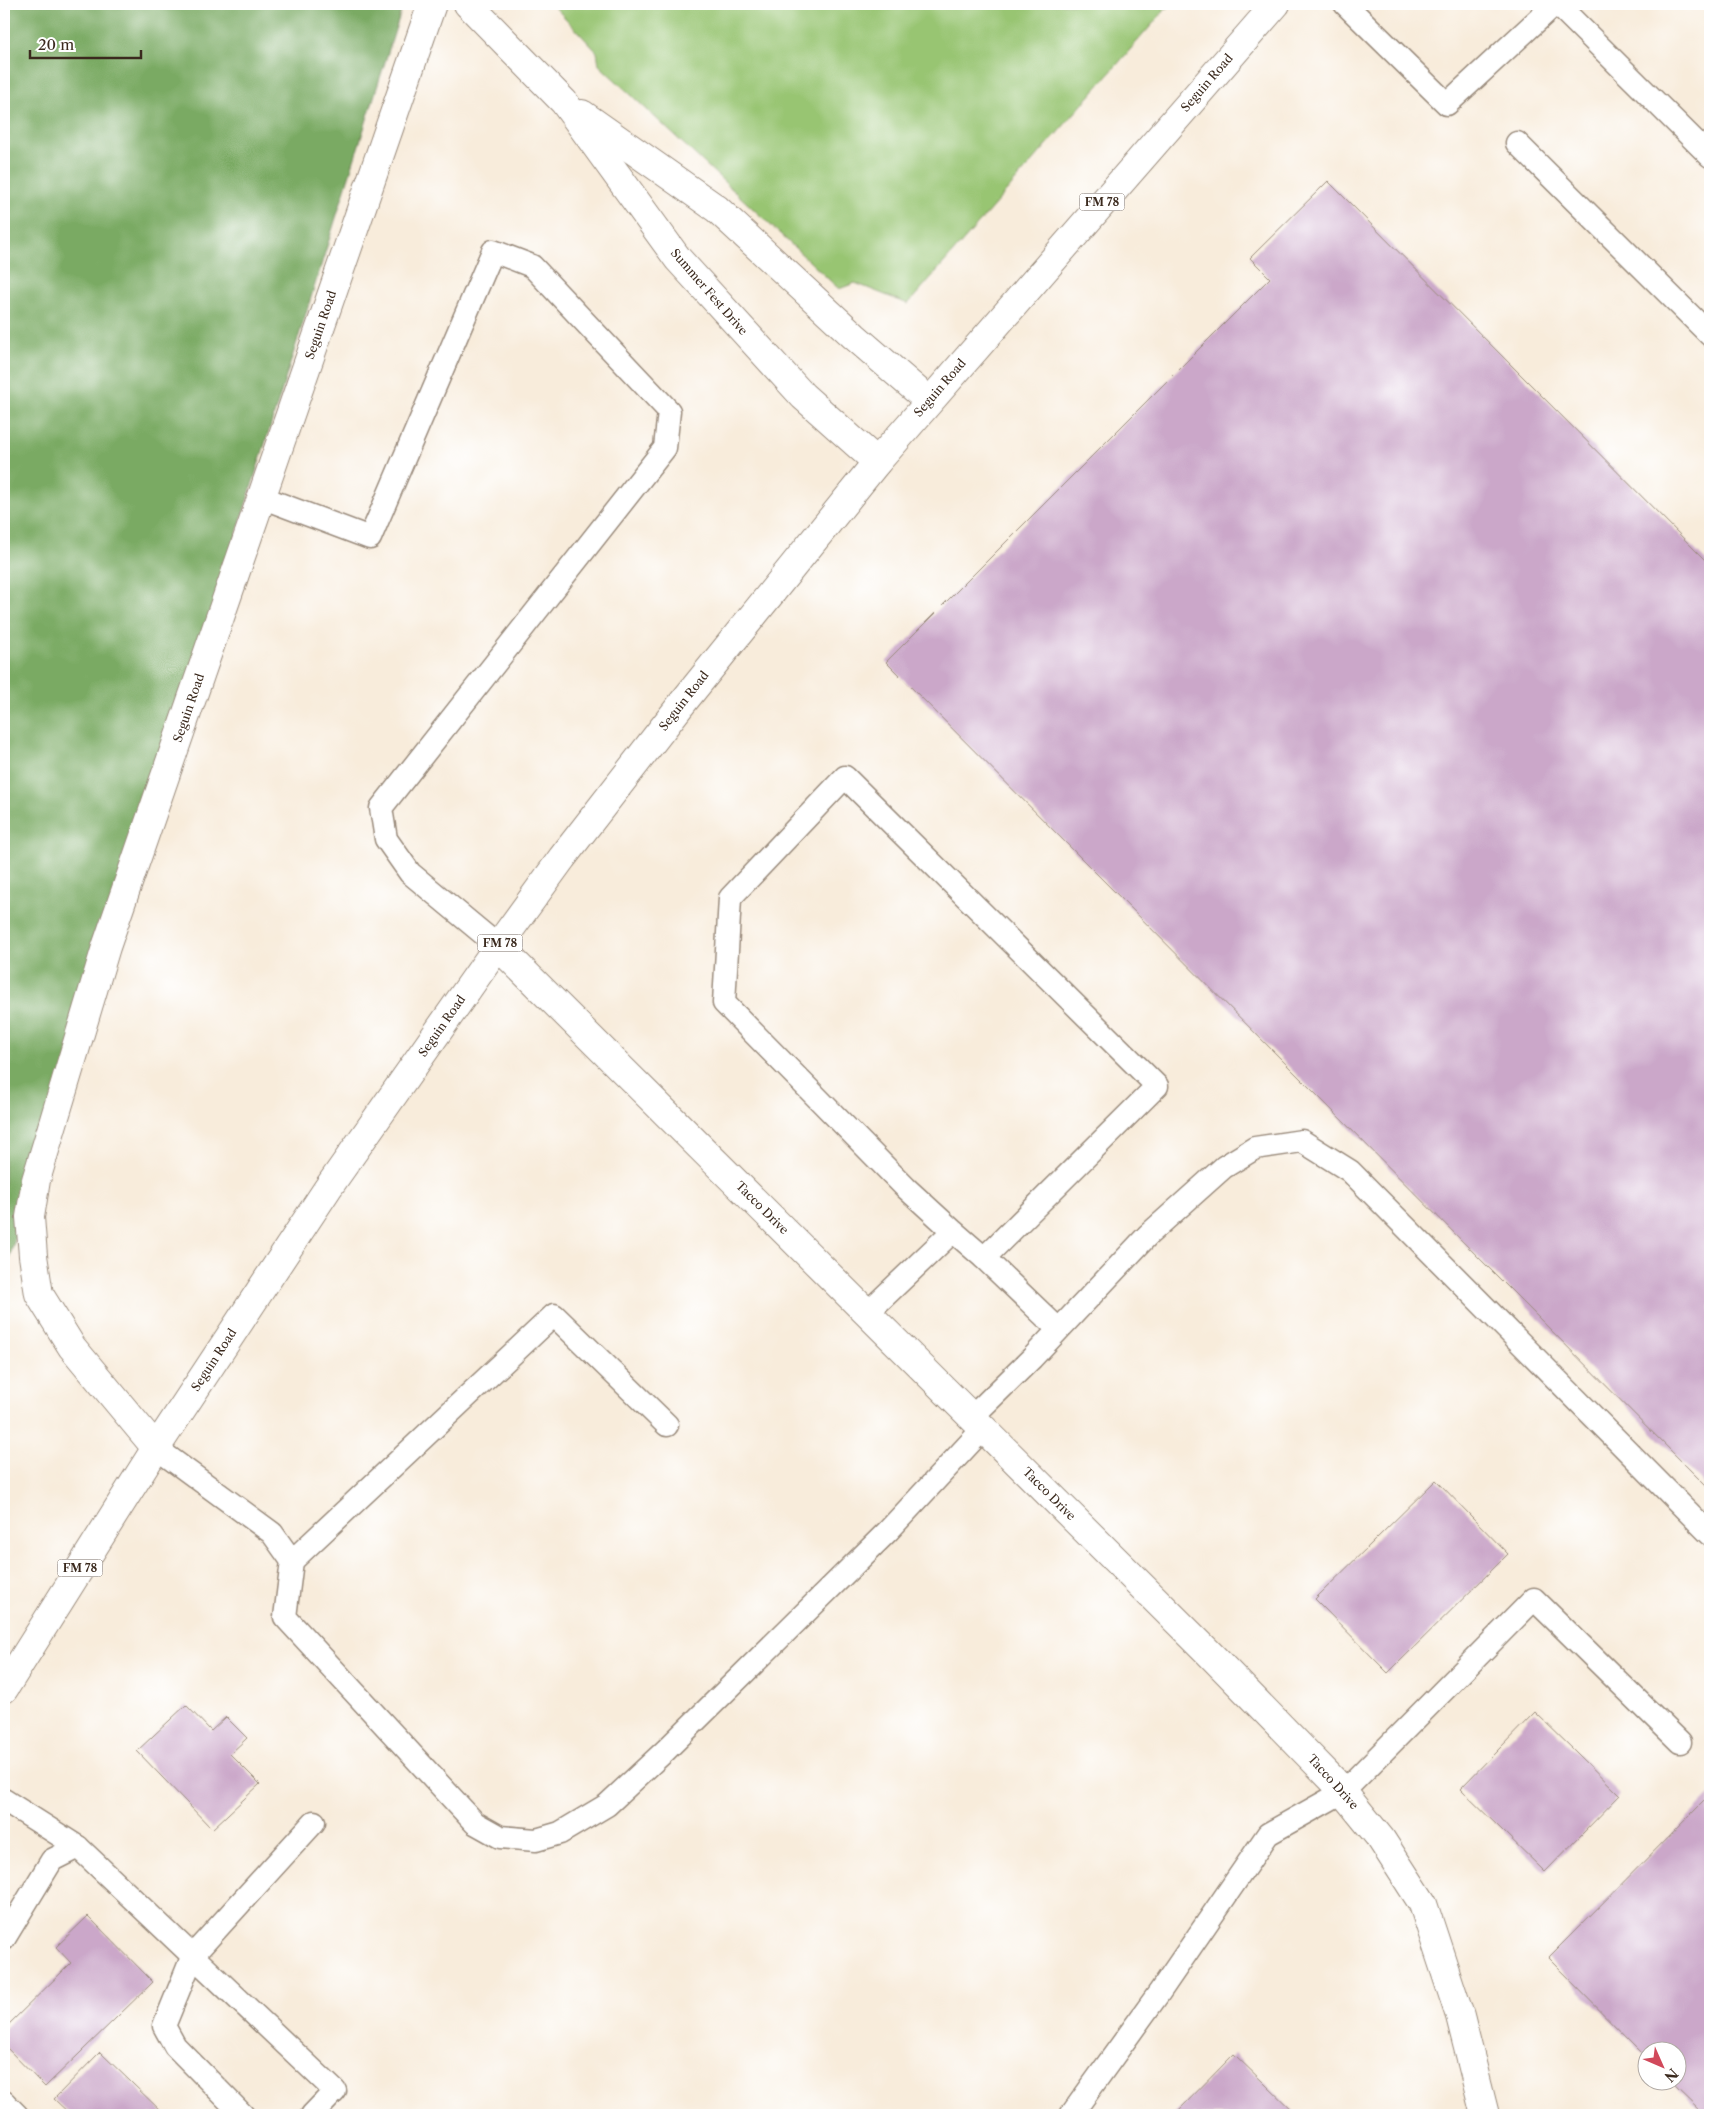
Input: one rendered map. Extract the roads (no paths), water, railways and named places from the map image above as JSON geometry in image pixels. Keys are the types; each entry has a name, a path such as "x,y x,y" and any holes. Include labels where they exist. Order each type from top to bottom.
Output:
{"street":[{"name":"Seguin Road","path":"156,1448 72,1347 39,1294 33,1256 30,1217 36,1180 106,947 432,4"},
{"name":"Summer Fest Drive","path":"468,4 564,102 678,258 803,396 877,462"},
{"name":"Seguin Road","path":"4,1689 156,1448 328,1188 562,858 678,709 877,462 929,400 1276,4"},
{"name":"Summer Fest Drive","path":"564,102 717,209 854,336 929,400"},
{"name":"Tacco Drive","path":"498,946 1207,1651 1343,1792 1381,1839 1423,1904 1460,2016 1485,2115"}],"lane":[{"path":"1345,4 1446,104 1556,4 1710,156"},
{"path":"1517,143 1710,335"},
{"path":"261,497 370,538 493,251 532,266 670,411 665,448 381,808 386,839 410,873 498,946"},
{"path":"984,1258 1157,1086 845,777 730,898 724,1003 906,1188 984,1258 1058,1329"},
{"path":"668,1425 554,1315 292,1561 285,1616 475,1823 500,1837 536,1840 560,1833 607,1805 666,1750 888,1531 1032,1358 1148,1236 1224,1167 1255,1148 1302,1141 1350,1171 1516,1336 1710,1534"},
{"path":"867,1313 953,1231"},
{"path":"156,1448 272,1533 292,1561"},
{"path":"1071,2115 1160,1993 1268,1834 1343,1792 1534,1599 1680,1742"},
{"path":"4,1800 78,1846 336,2091 312,2115"},
{"path":"243,2115 175,2046 164,2026 192,1955 314,1822"},
{"path":"4,1939 52,1860 78,1846"},
{"path":"4,2102 17,2115"}]}
